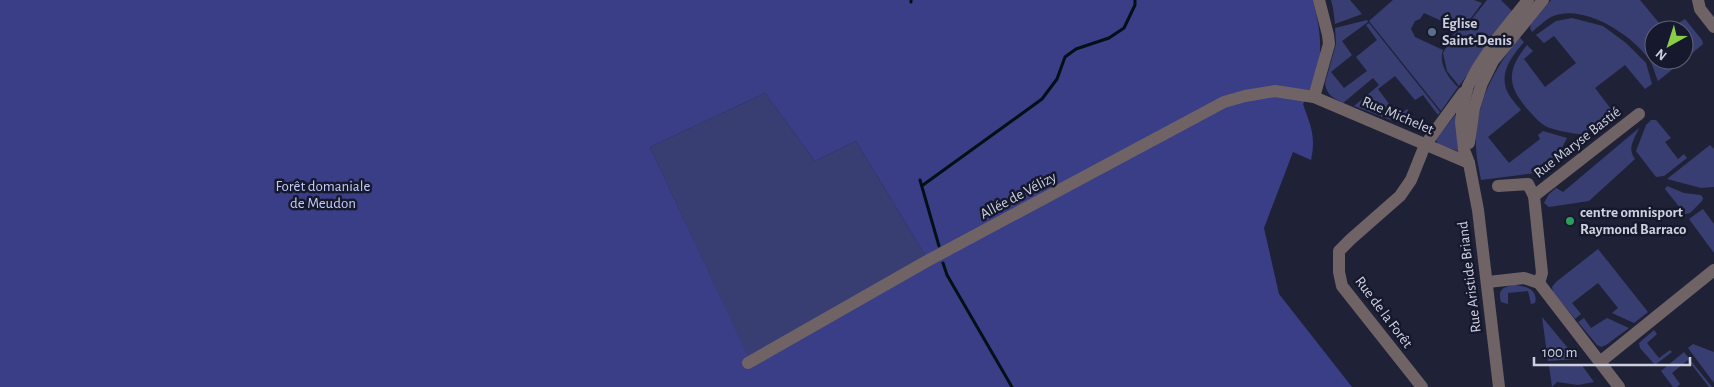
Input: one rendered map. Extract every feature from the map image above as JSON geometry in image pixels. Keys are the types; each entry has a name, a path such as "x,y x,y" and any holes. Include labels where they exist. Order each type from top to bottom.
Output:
{"street":[{"path":"1314,97 1329,44 1319,0"},
{"name":"Rue Aristide Briand","path":"1500,387 1478,210 1463,142 1461,122 1468,86 1483,57 1528,0"},
{"name":"Rue Aristide Briand","path":"1469,163 1470,131 1474,108 1482,83 1492,62 1543,0"},
{"path":"1698,0 1700,9 1714,27"},
{"name":"Rue de la Forêt","path":"1422,387 1342,286 1339,272 1339,251 1400,196 1412,180 1425,145 1468,86"},
{"name":"Allée de Vélizy","path":"748,363 927,262 1224,102 1245,96 1275,92 1314,97"},
{"name":"Rue Michelet","path":"1314,97 1469,163"},
{"name":"Rue Maryse Bastié","path":"1534,196 1639,114"},
{"name":"Rue Maryse Bastié","path":"1498,186 1528,184 1534,196 1542,272 1539,283"},
{"path":"1600,362 1714,270"},
{"path":"1488,282 1524,278 1539,283 1619,387"}],"shaded area":[{"path":"1331,0 1350,0 1362,14 1335,24"},
{"path":"1393,0 1474,0 1482,3 1471,18 1455,27 1424,13 1420,19 1415,21 1411,29 1415,37 1443,50 1443,65 1451,80 1458,87 1441,111 1369,21"},
{"path":"1487,0 1501,0 1513,12 1459,86 1447,71 1443,53 1457,28 1472,19"},
{"path":"1551,0 1640,0 1657,20 1644,20 1644,53 1618,31 1591,17 1563,13 1551,17 1532,32 1531,24"},
{"path":"1572,18 1603,26 1626,43 1644,61 1644,70 1648,70 1652,84 1645,89 1625,65 1595,88 1614,113 1585,135 1554,129 1541,123 1522,102 1513,86 1512,78 1515,63 1527,45 1533,51 1524,59 1545,87 1576,63 1554,36 1544,43 1536,35 1556,21"},
{"path":"1367,20 1368,22 1342,41 1352,55 1331,72 1344,88 1367,71 1356,57 1377,40 1366,25 1369,23 1440,112 1438,115 1423,95 1415,100 1395,76 1378,89 1398,116 1407,109 1421,127 1419,131 1354,106 1379,85 1373,78 1343,103 1331,96 1327,90 1325,83 1336,44 1335,28"},
{"path":"1694,30 1702,40 1703,44 1694,52"},
{"path":"1519,37 1524,42 1508,65 1505,84 1508,94 1521,110 1488,137 1509,163 1540,139 1538,135 1543,131 1567,138 1550,171 1481,180 1476,149 1479,115 1494,75"},
{"path":"1654,70 1672,70 1658,81"},
{"path":"765,93 815,161 856,141 928,260 749,359 650,147"},
{"path":"1455,115 1458,151 1438,144 1436,140"},
{"path":"1651,120 1656,120 1671,138 1665,142 1678,159 1684,154 1687,158 1664,176 1656,177 1636,151 1646,125"},
{"path":"1639,128 1631,148 1635,159 1589,201 1549,207 1544,203 1549,194 1556,188 1563,192"},
{"path":"1710,145 1714,149 1714,187 1701,188 1667,179"},
{"path":"1667,186 1684,193 1701,195 1702,201 1690,213 1685,214 1665,189"},
{"path":"1703,209 1714,224 1714,253 1689,219"},
{"path":"1598,249 1648,312 1634,323 1612,313 1618,308 1598,283 1572,303 1581,314 1575,319 1553,292 1552,287 1556,282"},
{"path":"1512,285 1529,288 1536,298 1535,303 1531,304 1528,291 1508,293 1508,304 1501,302 1501,291 1505,287"},
{"path":"1542,317 1577,359 1548,361"},
{"path":"1584,318 1591,328 1607,318 1629,328 1601,347 1597,345 1578,322"},
{"path":"1654,330 1657,334 1647,343 1659,358 1670,350 1672,352 1655,365 1640,348 1639,343"},
{"path":"1693,344 1714,352 1714,383 1688,348"},
{"path":"1684,352 1712,387 1709,387 1688,360 1672,373 1680,384 1677,387 1673,387 1661,371"},
{"path":"1581,364 1594,382 1578,385 1557,382 1552,387 1549,366"}],"green space":[{"name":"Forêt domaniale de Meudon","path":"0,0 1313,0 1319,28 1320,53 1315,78 1303,104 1313,138 1311,160 1293,152 1264,228 1279,294 1352,387 0,387","holes":["765,93 815,161 856,141 928,260 749,358 650,147"]}],"waterway":[{"path":"923,185 1042,99 1057,79 1065,57 1076,49 1109,38 1124,28 1135,5 1135,0"},
{"path":"920,180 939,246"},
{"path":"943,263 947,275 1012,387"}],"place":[{"name":"Église Saint-Denis","path":"1432,32"},
{"name":"centre omnisport Raymond Barraco","path":"1570,221"}]}
